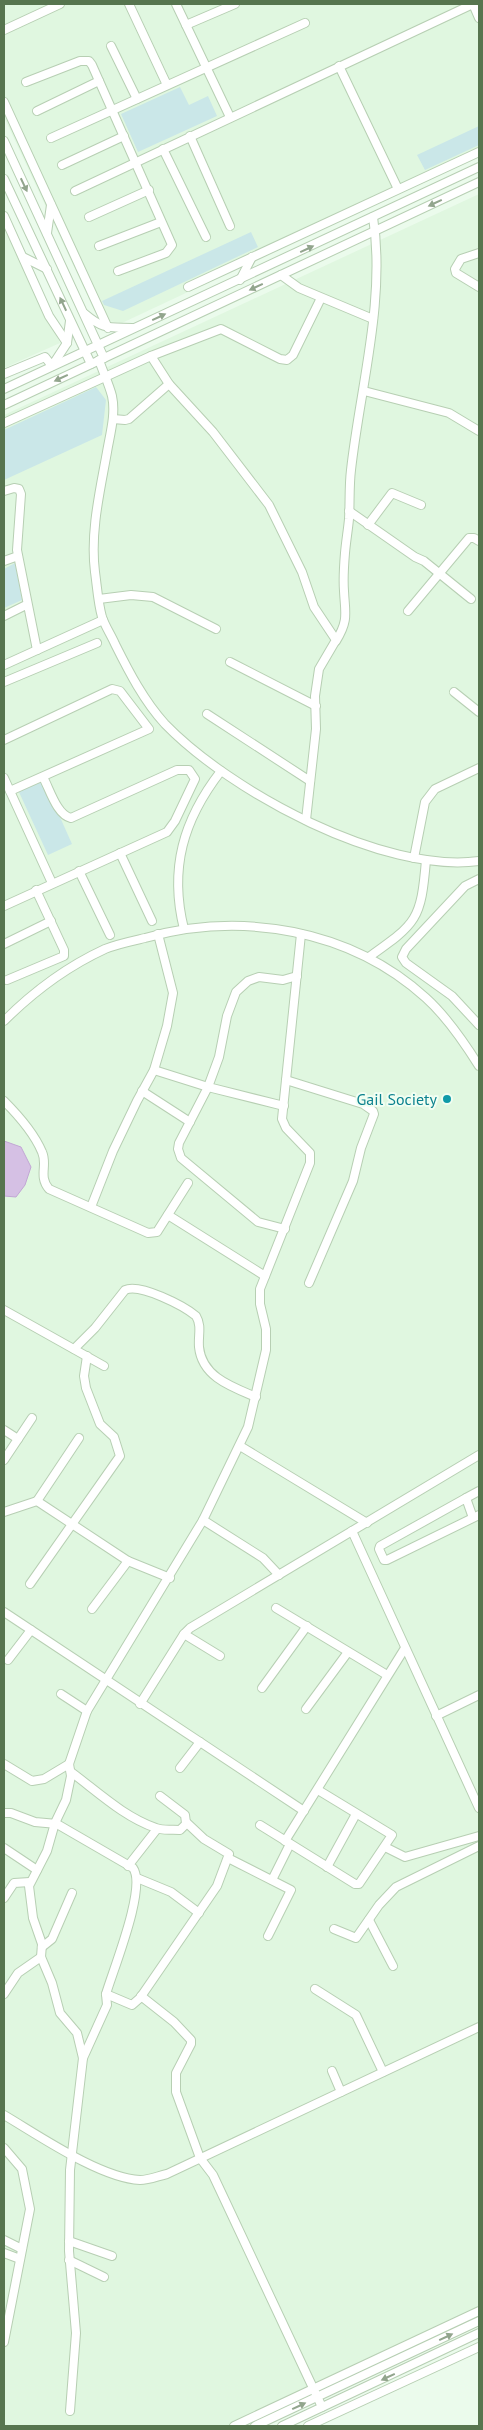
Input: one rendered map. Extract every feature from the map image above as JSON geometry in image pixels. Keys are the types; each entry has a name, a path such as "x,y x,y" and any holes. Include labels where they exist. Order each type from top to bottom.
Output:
{"street":[{"path":"4,30 60,4"},
{"path":"129,4 167,85"},
{"path":"176,4 230,117"},
{"path":"186,25 235,4"},
{"path":"76,191 473,4 479,18"},
{"path":"51,138 305,23"},
{"path":"111,46 137,99"},
{"path":"26,82 85,61 90,61 92,65 172,245 168,251 118,271"},
{"path":"339,66 398,189"},
{"path":"37,111 99,81"},
{"path":"4,102 108,328"},
{"path":"62,165 124,136"},
{"path":"190,136 230,226"},
{"path":"4,141 99,345 98,361"},
{"path":"163,149 206,237"},
{"path":"188,287 479,152"},
{"path":"4,389 479,167"},
{"path":"4,178 86,351 98,361 112,397 113,419 94,531 94,570 104,620 137,686 164,723 196,753 221,771 306,820 400,855 426,860 462,863 479,861"},
{"path":"4,404 479,182"},
{"path":"89,217 149,190"},
{"path":"47,234 51,205"},
{"path":"4,216 49,316 67,343"},
{"path":"306,820 316,729 319,669 344,629 347,613 344,592 344,567 350,471 364,391 373,319 375,231 373,217"},
{"path":"99,246 162,222"},
{"path":"479,252 461,259 455,269 456,273 479,286"},
{"path":"23,257 47,269"},
{"path":"240,280 252,257"},
{"path":"281,275 299,288 373,319"},
{"path":"4,423 151,356 221,329 273,356 287,360 293,355 321,298"},
{"path":"84,313 98,325 108,328 136,328"},
{"path":"52,366 67,343 70,319"},
{"path":"151,356 169,384 213,432 269,505 302,572 314,607 336,641"},
{"path":"4,374 45,357 52,366"},
{"path":"113,419 128,419 169,384"},
{"path":"364,391 449,413 479,431"},
{"path":"4,491 14,488 19,489 21,494 18,556 26,605 37,650"},
{"path":"368,524 392,493 421,505"},
{"path":"349,511 439,573 471,599"},
{"path":"408,611 469,538 474,538 479,542"},
{"path":"4,561 18,556"},
{"path":"99,599 143,595 153,597 216,629"},
{"path":"4,616 26,605"},
{"path":"4,665 104,620"},
{"path":"4,682 97,643"},
{"path":"230,662 316,706"},
{"path":"4,740 112,689 120,691 149,729"},
{"path":"454,692 479,712"},
{"path":"207,714 310,781"},
{"path":"10,791 164,723"},
{"path":"414,858 425,802 430,795 435,789 479,768"},
{"path":"4,904 167,832 171,828 194,779 190,770 177,770 72,818 66,817 61,812 43,777"},
{"path":"184,930 179,896 179,865 183,842 189,822 204,792 221,771"},
{"path":"4,778 52,883"},
{"path":"120,853 152,921"},
{"path":"369,957 404,932 413,921 422,899 426,860"},
{"path":"79,871 110,935"},
{"path":"479,879 465,886 406,950 402,957 406,963 452,996 479,1025"},
{"path":"7,980 64,956 51,921 36,890"},
{"path":"4,944 51,921"},
{"path":"4,1019 26,998 66,969 107,948 158,934 238,924 272,928 320,938 369,957 426,998 466,1045 479,1066"},
{"path":"92,1207 114,1152 142,1091 154,1070 167,1026 173,994 158,934"},
{"path":"83,2058 77,2033 60,2013 52,1982 42,1957 42,1947 29,1897 30,1882 48,1851 55,1823 66,1800 70,1768 87,1711 104,1680 170,1578 203,1520 248,1427 266,1350 266,1330 260,1304 260,1290 310,1163 310,1153 286,1128 282,1119 301,934"},
{"path":"285,1229 258,1222 181,1158 178,1150 179,1143 208,1087 219,1057 227,1016 236,992 248,981 259,977 283,980 297,976"},
{"path":"154,1070 208,1087 284,1106"},
{"path":"286,1080 363,1104 374,1114 361,1148 352,1181 309,1283"},
{"path":"142,1091 190,1122"},
{"path":"4,1101 19,1117 42,1152 44,1184 49,1189 154,1234 168,1216 188,1183"},
{"path":"168,1216 265,1276"},
{"path":"74,1349 95,1328 125,1290 130,1288 144,1290 196,1316 200,1323 199,1348 212,1374 226,1385 256,1397"},
{"path":"4,1310 104,1366"},
{"path":"30,1584 120,1456 114,1437 100,1424 86,1388 84,1376 87,1356"},
{"path":"4,1460 32,1418"},
{"path":"4,1430 18,1439"},
{"path":"4,1512 37,1501 79,1438"},
{"path":"240,1446 367,1522"},
{"path":"140,1704 184,1634 190,1628 479,1456"},
{"path":"466,1498 476,1516 384,1560 379,1549 380,1546 479,1490"},
{"path":"37,1501 128,1561 170,1578"},
{"path":"203,1520 263,1558 280,1575"},
{"path":"352,1532 479,1808"},
{"path":"92,1609 128,1561"},
{"path":"276,1608 387,1675"},
{"path":"4,1612 304,1811"},
{"path":"262,1688 307,1626"},
{"path":"8,1660 31,1630"},
{"path":"184,1634 220,1656"},
{"path":"272,1880 304,1811 405,1648"},
{"path":"306,1709 348,1652"},
{"path":"60,1694 87,1711"},
{"path":"436,1716 479,1695"},
{"path":"180,1768 200,1742"},
{"path":"4,1764 32,1781 44,1779 70,1768"},
{"path":"70,1768 110,1804 157,1829 180,1830 186,1823"},
{"path":"260,1824 327,1867 358,1884 392,1835 318,1790"},
{"path":"106,1994 132,2005 141,1996 218,1883 228,1858 228,1853 204,1839 186,1823 185,1815 160,1796"},
{"path":"4,1813 11,1813 36,1822 55,1823 134,1870 137,1878 130,1921 106,1994 107,2005 83,2058 72,2156 69,2260 76,2333 70,2410"},
{"path":"327,1867 356,1814"},
{"path":"128,1866 157,1829"},
{"path":"385,1847 405,1857 479,1836"},
{"path":"334,1929 356,1938 396,1886 479,1846"},
{"path":"4,1848 36,1870"},
{"path":"228,1858 292,1891 268,1936"},
{"path":"137,1878 171,1892 199,1913"},
{"path":"4,1898 14,1883 30,1882"},
{"path":"42,1947 52,1938 72,1893"},
{"path":"369,1920 393,1966"},
{"path":"4,1994 18,1973 42,1957"},
{"path":"316,1989 356,2015 383,2072"},
{"path":"141,1996 174,2022 191,2040 191,2044 176,2073 176,2092 200,2158 213,2175 322,2407"},
{"path":"4,2115 72,2156 124,2177 141,2180 167,2174 479,2026"},
{"path":"332,2071 341,2092"},
{"path":"4,2148 22,2169 30,2200 30,2209 4,2342"},
{"path":"4,2240 22,2249"},
{"path":"69,2241 112,2256"},
{"path":"4,2253 20,2260"},
{"path":"69,2260 104,2278"},
{"path":"234,2426 479,2311"},
{"path":"255,2426 479,2321"},
{"path":"282,2426 479,2333"},
{"path":"308,2426 479,2347"}],"shaded area":[{"path":"4,4 479,4 479,155 122,323 107,321 96,314 4,117"},
{"path":"180,87 189,105 208,96 217,116 138,152 121,114"},
{"path":"479,126 479,145 425,170 417,155"},
{"path":"479,194 479,2316 243,2426 4,2426 4,415"},
{"path":"4,222 60,343 4,368"},
{"path":"251,232 258,247 123,311 104,305 102,301"},
{"path":"96,387 106,400 102,435 4,480 4,430"},
{"path":"15,563 22,600 4,608 4,569"},
{"path":"43,779 72,844 48,855 18,790"},
{"path":"4,1141 21,1147 31,1167 25,1185 16,1197 4,1196"}],"place":[{"name":"Gail Society","path":"447,1099"}]}
